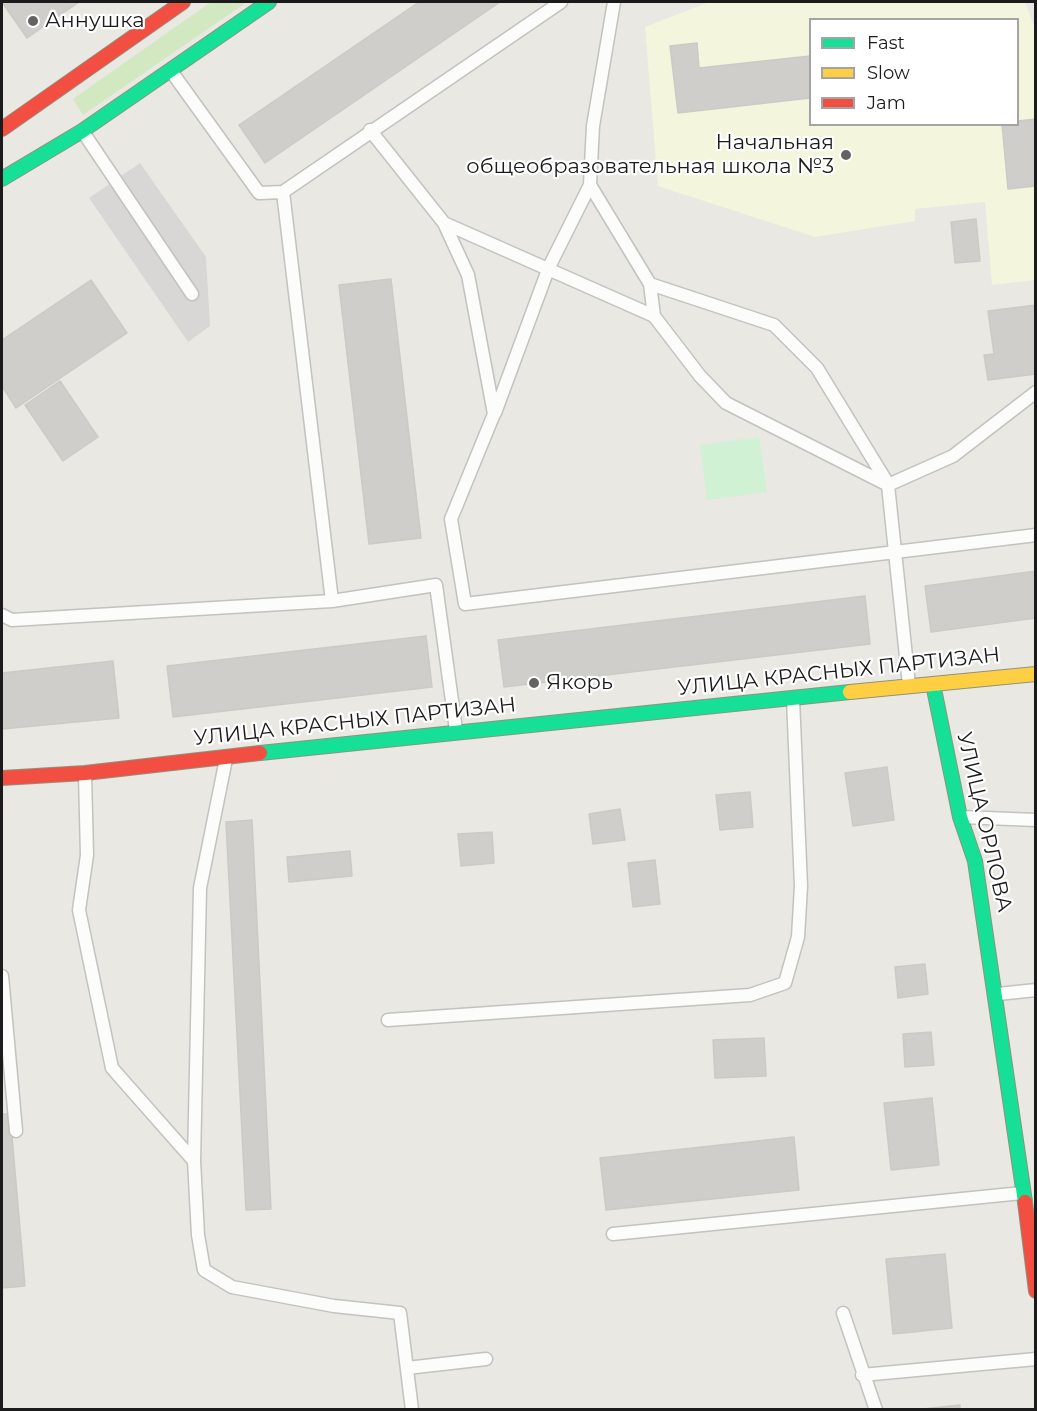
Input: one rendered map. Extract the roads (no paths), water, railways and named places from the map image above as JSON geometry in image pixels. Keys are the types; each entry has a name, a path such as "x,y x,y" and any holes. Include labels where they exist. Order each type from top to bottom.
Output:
{"main road":[{"path":"2,129 183,2"},
{"path":"2,178 82,131 269,2"},
{"name":"УЛИЦА КРАСНЫХ ПАРТИЗАН","path":"2,778 85,773 456,731 1035,674"},
{"name":"УЛИЦА ОРЛОВА","path":"933,684 960,817 975,861 1020,1121 1023,1193 1035,1291"}],"lane":[{"path":"170,70 259,193 283,192 370,130 561,2"},
{"path":"614,2 593,126 590,185 549,267 494,414 451,519 465,604 896,554 1035,535"},
{"path":"370,130 444,223 468,275 494,414"},
{"path":"82,131 192,294"},
{"path":"590,185 650,284 654,316"},
{"path":"283,192 332,601"},
{"path":"444,223 549,267 654,316 699,376 726,403 888,485"},
{"path":"650,284 774,325 817,368 888,485 909,687"},
{"path":"888,485 953,456 1035,392"},
{"path":"2,615 12,620 332,601 436,585 456,731"},
{"path":"388,1020 750,995 785,982 798,937 801,886 793,698"},
{"path":"226,758 200,888 194,1161 198,1235 204,1270 232,1287 334,1306 400,1313 412,1410"},
{"path":"85,773 87,855 79,910 112,1068 194,1161"},
{"path":"960,817 1035,820"},
{"path":"2,976 16,1131"},
{"path":"997,994 1035,990"},
{"path":"613,1234 1023,1193"},
{"path":"843,1313 876,1410"},
{"path":"407,1368 486,1359"},
{"path":"862,1374 1035,1359"}],"place":[{"name":"Аннушка","path":"33,21"},
{"name":"Начальная общеобразовательная школа №3","path":"846,155"},
{"name":"Якорь","path":"534,683"}]}
